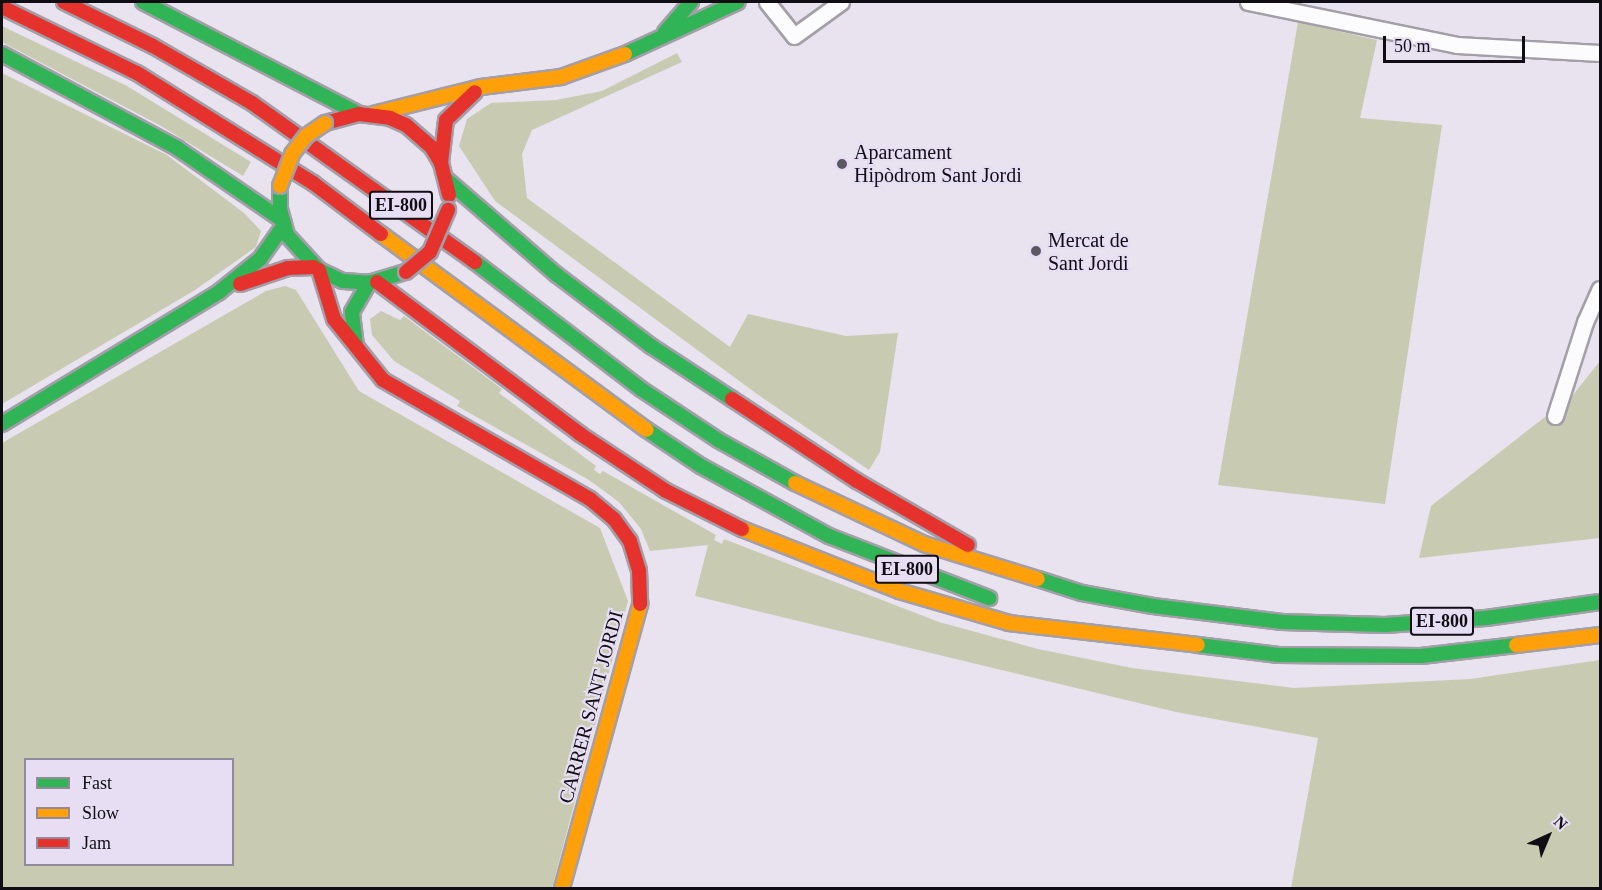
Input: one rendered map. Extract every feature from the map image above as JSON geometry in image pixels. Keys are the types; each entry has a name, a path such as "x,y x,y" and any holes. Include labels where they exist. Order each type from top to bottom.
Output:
{"main road":[{"name":"EI-800","path":"64,2 153,46 252,103 407,210 624,376 718,440 833,504 924,544 1025,578 1153,606 1282,622 1407,624 1486,618 1600,602"},
{"path":"143,2 366,114 398,121 420,135 441,163 446,179 448,210 430,252 406,272 373,283 343,280 316,269 299,252 283,223 280,186 292,154 306,136 325,123 366,114 481,87 561,77 605,63 738,2"},
{"path":"662,36 691,2"},
{"name":"EI-800","path":"2,6 137,73 314,183 624,415 701,466 828,536 902,567 1000,601"},
{"path":"2,54 177,148 283,223"},
{"path":"441,163 446,120 464,99 481,87"},
{"path":"446,179 557,276 651,346 856,481 1025,578"},
{"path":"2,424 219,292 260,259 283,223"},
{"path":"219,292 269,273 316,269"},
{"name":"CARRER SANT JORDI","path":"316,269 334,320 360,356 400,392 590,499 614,519 630,541 639,570 640,603 562,888"},
{"path":"360,356 351,332 352,312 373,283"},
{"path":"373,283 580,434 666,490 738,527 899,591 1009,623 1127,636"},
{"name":"EI-800","path":"1035,610 1127,636 1278,655 1347,657 1486,651 1600,635"}],"street":[{"path":"767,2 794,36 842,2"},
{"path":"1248,2 1457,45 1600,53"},
{"path":"1556,416 1585,322 1600,290"}],"green space":[{"path":"1298,22 1377,40 1360,118 1442,125 1385,504 1218,485"},
{"path":"2,26 127,86 251,162 243,176 161,126 2,42"},
{"path":"677,53 682,62 532,130 522,154 527,198 730,347 748,314 846,336 898,333 880,452 869,470 757,394 495,201 459,146 467,119 491,103 556,100 602,91"},
{"path":"2,73 167,155 244,213 261,231 256,247 195,290 2,404"},
{"path":"285,286 296,290 359,391 600,528 628,601 552,888 2,888 2,443 266,291"},
{"path":"381,311 400,320 404,316 502,389 499,393 596,466 594,470 600,474 603,471 716,535 714,540 722,544 724,539 939,622 1038,649 1132,668 1294,688 1470,679 1600,660 1600,888 1291,888 1318,738 1176,712 695,596 708,545 650,551 641,529 619,502 589,480 457,406 460,401 394,361 372,335 370,319"},
{"path":"1600,361 1600,538 1419,558 1431,506 1573,395"}],"traffic: fast":[{"path":"143,2 359,114"},
{"path":"665,32 691,2"},
{"path":"625,54 738,2"},
{"path":"2,54 177,148 282,220"},
{"path":"446,179 557,275 651,346 732,399"},
{"path":"280,186 280,209 287,235 319,270 343,281 369,283 406,272"},
{"path":"2,424 219,292 260,259 284,225"},
{"path":"475,262 641,389 718,440 795,483"},
{"path":"356,346 352,312 369,283"},
{"path":"647,430 701,466 829,536 989,598"},
{"path":"1038,579 1082,593 1153,606 1282,622 1385,625 1486,618 1600,602"},
{"path":"1198,645 1278,655 1421,656 1516,645"}],"traffic: slow":[{"path":"373,114 481,87 561,77 625,54"},
{"path":"280,186 292,154 306,136 325,123"},
{"path":"381,234 647,430"},
{"path":"795,483 924,544 1038,579"},
{"path":"742,529 899,591 1009,623 1198,645"},
{"path":"562,888 640,604"},
{"path":"1516,645 1600,635"}],"traffic: jam":[{"path":"64,2 153,46 252,103 475,262"},
{"path":"2,7 137,73 313,183 381,234"},
{"path":"441,163 446,120 475,92"},
{"path":"325,123 359,114 390,118 406,125 432,148 441,163 449,195"},
{"path":"406,272 430,252 448,210"},
{"path":"240,284 288,268 314,267"},
{"path":"319,270 334,319 383,380 590,499 614,519 630,541 639,570 640,604"},
{"path":"377,282 580,434 666,491 742,529"},
{"path":"732,399 857,481 968,545"}],"place":[{"name":"Aparcament Hipòdrom Sant Jordi","path":"842,164"},
{"name":"Mercat de Sant Jordi","path":"1036,251"}]}
